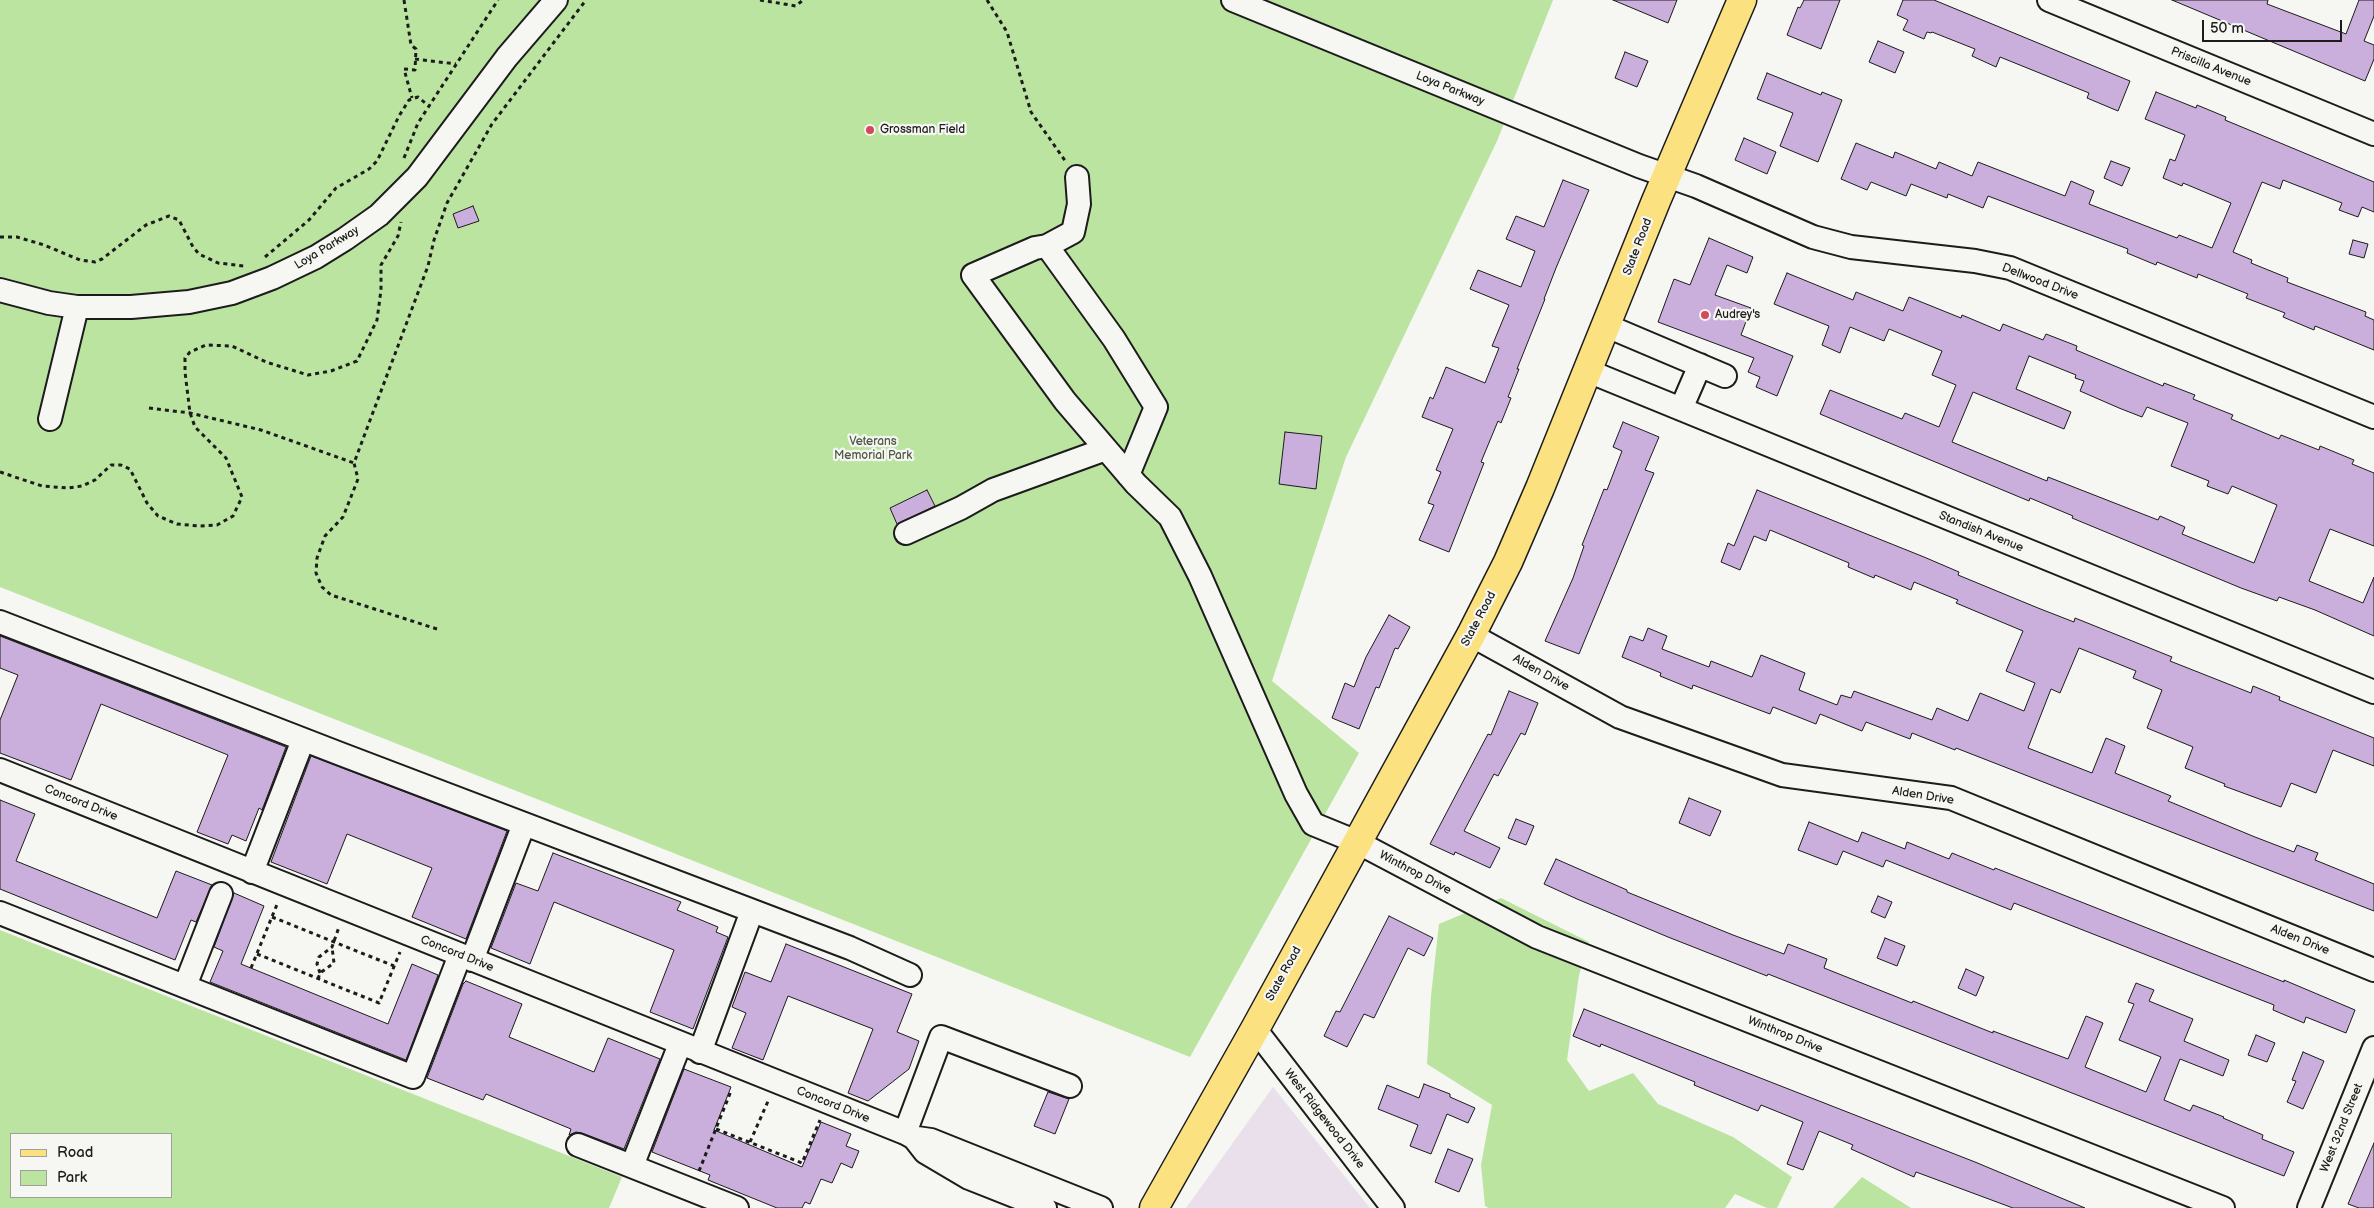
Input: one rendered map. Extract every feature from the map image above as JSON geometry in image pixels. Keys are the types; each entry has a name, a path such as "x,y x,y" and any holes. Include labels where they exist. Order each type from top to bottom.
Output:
{"main road":[{"name":"State Road","path":"1154,1208 1255,1029 1471,635 1520,536 1742,0"}],"street":[{"name":"Loya Parkway","path":"0,290 49,303 77,307 131,307 189,302 232,293 272,278 316,257 379,214 417,177 507,57 556,0"},
{"name":"Loya Parkway","path":"1233,0 1668,176"},
{"name":"Priscilla Avenue","path":"2049,0 2374,134"},
{"path":"1077,176 1079,204 1073,232 1047,246 1114,339 1156,407 1128,475"},
{"name":"Dellwood Drive","path":"1668,176 1813,237 1851,247 1975,261 2010,268 2374,417"},
{"name":"Winthrop Drive","path":"1047,246 1034,248 974,275 1065,401 1128,475 1170,517 1200,576 1296,794 1313,824 1357,842 1537,937 2223,1208"},
{"path":"50,418 77,307"},
{"path":"1607,326 1725,376"},
{"path":"1682,409 1700,365"},
{"name":"Standish Avenue","path":"1588,371 2374,692"},
{"path":"906,533 961,508 993,490 1106,449"},
{"path":"0,622 303,740 850,948 910,975"},
{"name":"Alden Drive","path":"1471,635 1629,720 1782,776 1951,798 2374,970"},
{"path":"252,872 303,740"},
{"name":"Concord Drive","path":"0,770 909,1136 931,1140 1101,1208"},
{"path":"0,913 413,1077 524,824"},
{"path":"185,986 221,894"},
{"path":"700,1052 752,911"},
{"name":"West Ridgewood Drive","path":"1255,1029 1393,1208"},
{"path":"909,1136 942,1037 1070,1086"},
{"path":"632,1166 680,1044"},
{"name":"West 32nd Street","path":"2310,1208 2374,1048"},
{"name":"Concord Drive","path":"909,1136 926,1152 970,1178 1045,1208"},
{"path":"578,1145 737,1208"}],"path":[{"path":"404,0 412,45 416,49 415,70 404,69 412,98"},
{"path":"402,164 409,142 429,106 498,0"},
{"path":"437,629 331,595 322,587 316,573 317,558 325,536 342,517 358,480 354,463 428,266 434,240 447,203 492,124 586,0"},
{"path":"760,0 796,6 803,0"},
{"path":"987,0 1007,32 1031,112 1077,176"},
{"path":"415,59 456,64"},
{"path":"262,259 303,226 336,188 369,169 377,161 404,105 412,98 422,99 429,106"},
{"path":"0,472 42,486 68,488 95,480 111,465 121,464 130,469 147,503 158,516 177,524 199,526 217,525 233,516 242,497 226,458 195,428 190,413 185,358 190,352 206,345 232,346 266,362 308,375 331,371 357,361 377,320 382,290 381,265 398,236 403,214"},
{"path":"0,237 17,237 44,245 80,260 95,262 102,259 146,225 169,216 179,220 193,247 207,259 226,265 248,266"},
{"path":"149,408 190,413 261,430 354,463"},
{"path":"251,968 285,885"},
{"path":"272,917 394,966"},
{"path":"257,954 379,1003 408,934"},
{"path":"318,979 320,973 334,963 332,947 334,942"},
{"path":"320,973 317,964 319,957 332,947"},
{"path":"750,1142 776,1082"},
{"path":"699,1171 731,1090"},
{"path":"716,1128 802,1163 827,1102"}],"shaded area":[{"path":"1273,1087 1370,1208 1186,1208"}],"green space":[{"name":"Veterans Memorial Park","path":"0,0 1553,0 1497,141 1346,457 1272,681 1359,753 1190,1057 0,587"},
{"path":"1501,898 1589,942 1579,975 1567,1060 1589,1091 1633,1073 1658,1104 1733,1137 1792,1177 1777,1208 1767,1208 1735,1194 1725,1208 1489,1208 1485,1206 1481,1165 1492,1105 1427,1064 1431,996 1439,924"},
{"path":"0,930 622,1177 609,1208 0,1208"},
{"path":"1862,1177 1911,1208 1833,1208"}],"building":[{"path":"1613,0 1677,0 1668,23"},
{"path":"1804,0 1840,0 1821,49 1787,35 1798,7 1800,8"},
{"path":"1903,0 1934,0 2130,81 2118,111 2087,98 2089,93 2000,57 1996,67 1972,56 1975,49 1932,32 1927,32 1924,39 1903,30 1908,20 1897,15"},
{"path":"2172,0 2268,0 2267,4 2346,34 2359,0 2374,0 2374,16 2364,41 2374,45 2374,59 2365,81"},
{"path":"1878,41 1904,52 1895,73 1869,62"},
{"path":"1625,52 1648,61 1637,87 1615,78"},
{"path":"1767,73 1821,95 1822,92 1842,100 1818,162 1780,146 1793,113 1757,99"},
{"path":"2156,92 2196,108 2197,105 2226,117 2225,120 2374,182 2374,212 2362,207 2358,217 2339,210 2342,203 2283,180 2280,189 2262,182 2233,252 2252,260 2251,263 2288,278 2287,282 2366,312 2365,316 2374,320 2374,350 2315,326 2314,330 2283,317 2285,313 2246,298 2248,294 2198,274 2197,278 2157,262 2156,265 2127,253 2128,249 1988,196 1983,208 1948,194 1947,198 1911,184 1906,196 1871,182 1867,190 1841,179 1856,143 1893,158 1895,152 1936,169 1939,162 1972,176 1978,162 2065,196 2071,181 2094,191 2089,204 2177,238 2179,235 2212,248 2231,203 2183,183 2182,186 2163,178 2170,159 2175,161 2185,135 2145,119"},
{"path":"1744,138 1776,152 1767,174 1735,160"},
{"path":"2111,161 2130,168 2122,186 2104,178"},
{"path":"1563,180 1589,190 1544,299 1517,369 1519,369 1508,397 1511,398 1501,423 1498,421 1481,462 1484,463 1449,552 1419,540 1434,505 1428,503 1441,472 1436,470 1453,429 1422,417 1430,397 1433,399 1446,367 1485,383 1499,348 1492,346 1509,305 1470,289 1478,270 1521,287 1535,251 1506,239 1516,216 1544,227"},
{"path":"473,206 479,221 458,228 453,214"},
{"path":"1709,238 1753,257 1747,273 1727,265 1715,295 1751,308 1741,335 1793,356 1777,396 1756,387 1760,377 1748,372 1754,358 1658,322 1674,279 1690,285"},
{"path":"2353,240 2368,244 2364,258 2349,254"},
{"path":"1787,273 1853,300 1856,292 1903,311 1909,297 1961,318 1962,315 2000,331 2003,324 2043,340 2046,334 2077,346 2076,350 2163,386 2164,383 2195,395 2193,399 2233,415 2231,419 2279,439 2281,435 2319,450 2320,446 2354,460 2352,464 2374,473 2374,546 2330,529 2309,581 2363,603 2374,577 2374,636 2315,610 2279,597 2277,601 2241,588 2072,518 2073,516 2030,498 2029,501 1820,414 1830,390 1902,419 1905,413 1939,427 1956,385 1932,375 1942,351 1889,329 1884,341 1850,327 1840,353 1822,345 1829,326 1774,304","holes":["2029,356 2076,375 2075,378 2084,381 2080,391 2119,408 2142,417 2147,407 2188,423 2171,466 2209,481 2207,486 2228,494 2232,486 2277,505 2254,563 2182,534 2185,527 2160,516 2158,520 2048,477 2047,481 1952,442 1973,392 2064,429 2071,412 2016,389"]},
{"path":"1623,422 1659,437 1645,470 1654,473 1579,654 1545,641 1573,578 1584,546 1582,545 1604,489 1607,490 1622,451 1613,447"},
{"path":"1285,432 1322,436 1316,489 1279,484"},
{"path":"927,490 935,506 897,524 890,508"},
{"path":"1757,490 1924,557 1959,572 1958,575 2038,608 2074,622 2075,618 2172,657 2170,661 2251,693 2253,686 2280,697 2279,700 2374,738 2374,766 2333,750 2316,793 2291,783 2281,807 2224,786 2225,784 2185,768 2193,747 2147,728 2162,690 2133,678 2136,671 2079,648 2060,693 2051,689 2028,748 2092,773 2106,738 2125,746 2115,773 2171,796 2168,801 2255,837 2294,852 2297,845 2318,853 2315,860 2374,884 2374,911 1956,748 1955,750 1912,733 1910,739 1866,722 1862,731 1820,714 1816,724 1773,707 1770,714 1693,685 1692,689 1660,676 1661,673 1622,657 1630,636 1643,641 1648,628 1667,636 1662,649 1709,667 1711,661 1752,677 1761,655 1805,673 1799,690 1837,705 1841,695 1851,698 1854,691 1932,720 1937,708 1968,721 1980,693 2024,711 2035,683 2006,671 2023,631 1956,603 1958,600 1914,582 1911,590 1875,575 1874,578 1848,567 1849,563 1770,530 1766,541 1754,536 1740,570 1721,562 1728,543 1734,546"},
{"path":"1389,615 1410,627 1398,649 1395,648 1379,688 1376,687 1359,729 1332,718 1345,683 1354,687 1366,657"},
{"path":"0,636 286,747 262,810 259,808 246,841 232,835 228,844 197,832 228,755 101,704 71,780 0,753 0,720 18,675 0,668"},
{"path":"1509,691 1538,703 1525,735 1521,733 1498,776 1494,774 1464,831 1500,848 1490,868 1455,852 1454,855 1430,844 1488,734 1491,735"},
{"path":"311,756 507,831 466,939 412,917 432,868 347,834 327,884 271,862"},
{"path":"1689,798 1721,811 1710,836 1679,823"},
{"path":"0,800 35,814 16,861 157,918 176,871 212,885 196,922 191,920 175,960 0,889"},
{"path":"1516,819 1534,826 1526,845 1508,838"},
{"path":"1809,822 1858,842 1862,832 1905,849 1907,842 1949,859 1952,853 1994,870 1995,868 2284,982 2284,980 2355,1010 2346,1033 2306,1017 2304,1023 2273,1010 2274,1005 2014,903 2011,910 1886,860 1883,867 1843,851 1837,865 1798,850"},
{"path":"553,853 681,902 677,910 718,927 716,932 728,937 693,1029 650,1012 674,950 554,902 530,964 491,948 516,883 538,891"},
{"path":"1556,859 1627,890 1627,892 1733,935 1784,954 1788,944 1827,959 1824,968 1912,1003 1913,1001 1993,1033 1993,1031 2068,1059 2086,1016 2103,1023 2085,1067 2146,1092 2161,1057 2119,1040 2134,1004 2128,1002 2136,983 2154,990 2149,1001 2193,1019 2184,1041 2229,1060 2223,1076 2180,1059 2164,1100 2190,1111 2193,1105 2224,1117 2263,1135 2262,1139 2294,1152 2284,1176 1768,974 1767,976 1668,937 1544,884"},
{"path":"234,893 264,906 241,964 388,1024 412,964 438,975 406,1060 210,982 223,951 214,947"},
{"path":"1878,896 1892,902 1885,918 1871,912"},
{"path":"1389,916 1433,938 1424,956 1408,948 1374,1018 1364,1014 1347,1047 1324,1036 1336,1011 1340,1012"},
{"path":"1885,938 1905,946 1897,966 1877,958"},
{"path":"786,944 912,994 897,1032 919,1041 909,1069 868,1101 848,1093 873,1029 788,996 763,1060 732,1048 746,1013 732,1007 745,972 771,982"},
{"path":"1966,969 1984,977 1976,996 1958,988"},
{"path":"466,981 522,1004 509,1037 594,1072 608,1038 660,1059 624,1149 582,1133 576,1132 569,1135 571,1129 486,1094 483,1100 427,1078 463,984"},
{"path":"1584,1009 1975,1162 2085,1208 2013,1208 1916,1172 1914,1177 1851,1149 1853,1145 1819,1131 1803,1170 1787,1164 1803,1122 1761,1105 1758,1111 1694,1085 1695,1082 1601,1044 1600,1047 1573,1036"},
{"path":"2256,1035 2275,1043 2267,1062 2248,1055"},
{"path":"2303,1052 2324,1061 2303,1109 2287,1102 2296,1081 2292,1080"},
{"path":"684,1069 731,1087 714,1130 802,1167 821,1122 851,1134 846,1146 859,1151 852,1168 841,1163 832,1183 821,1179 810,1204 805,1202 802,1208 777,1208 708,1180 710,1175 652,1152"},
{"path":"1424,1084 1450,1094 1450,1097 1475,1108 1468,1123 1447,1114 1431,1154 1410,1146 1418,1125 1378,1109 1387,1085 1419,1098"},
{"path":"1048,1092 1069,1099 1055,1134 1034,1126"},
{"path":"2374,1143 2374,1208 2359,1208 2348,1204"},
{"path":"1448,1149 1473,1159 1459,1192 1435,1182"}],"place":[{"name":"Grossman Field","path":"870,130"},
{"name":"Audrey's","path":"1705,315"}]}
